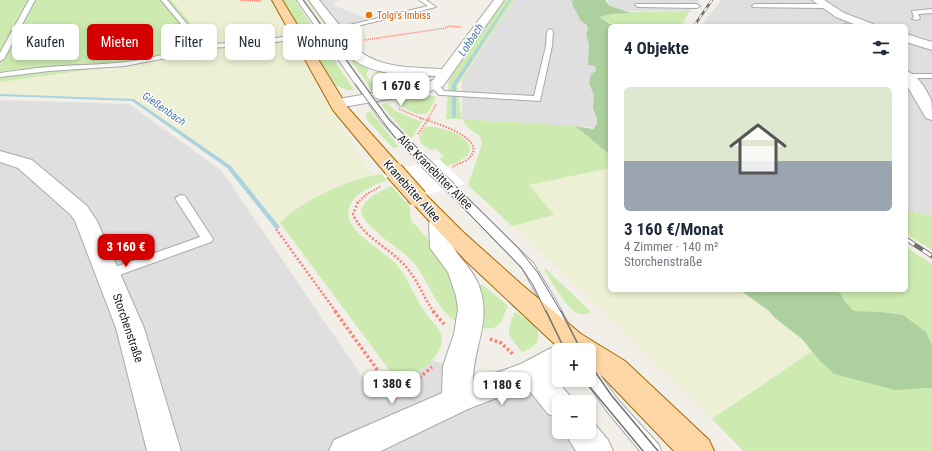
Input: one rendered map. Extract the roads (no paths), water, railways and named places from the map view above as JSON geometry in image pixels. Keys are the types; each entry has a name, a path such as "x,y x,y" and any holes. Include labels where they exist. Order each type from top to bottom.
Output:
{"main road":[{"name":"Kranebitter Allee","path":"277,0 291,24"},
{"name":"Kranebitter Allee","path":"312,60 337,103 358,131 388,178 418,198 440,223 567,343"},
{"name":"Kranebitter Allee","path":"596,360 614,369 697,451"}],"street":[{"path":"314,0 332,24"},
{"path":"337,103 438,89 446,74 499,0"},
{"path":"821,3 849,24"},
{"path":"908,39 932,46"},
{"path":"361,60 371,65 446,74"},
{"path":"908,77 916,86 932,115"},
{"name":"Storchenstraße","path":"0,156 25,164 79,211 86,221 130,328 164,451"},
{"path":"440,223 442,248 459,270 470,296 471,309 468,334 458,366 457,400"},
{"path":"346,451 457,400 532,372 552,362"},
{"path":"532,372 552,396"},
{"path":"587,439 596,451"}],"lane":[{"path":"0,59 32,0"},
{"path":"164,0 184,24"},
{"name":"Alte Kranebitter Allee","path":"300,0 393,130 528,266 545,294 570,343"},
{"path":"358,24 432,7 422,0"},
{"path":"638,5 651,3 653,9 657,12 692,12 702,0"},
{"path":"755,6 821,3"},
{"path":"915,19 917,18 914,12 932,11"},
{"path":"438,89 460,94 538,99 549,46 550,31"},
{"path":"217,46 246,44 283,39"},
{"path":"0,75 126,62 161,56"},
{"path":"908,75 932,76"},
{"path":"109,274 208,239 181,198"},
{"path":"596,383 612,405 652,451"}],"waterway":[{"name":"Lohbach","path":"454,117 454,85 510,0"},
{"name":"Gießenbach","path":"0,95 133,100 229,167 277,227"}],"tram line":[{"path":"303,0 389,120 519,249 538,273 561,312"},
{"path":"355,84 396,139 521,267 533,285 546,312"},
{"path":"546,311 562,343"},
{"path":"561,311 577,343"},
{"path":"596,373 612,396 658,451"},
{"path":"590,387 643,451"}],"railway":[{"path":"695,24 712,0"},
{"path":"908,240 932,256"}],"place":[{"name":"Tolgi's Imbiss","path":"369,15"}]}
